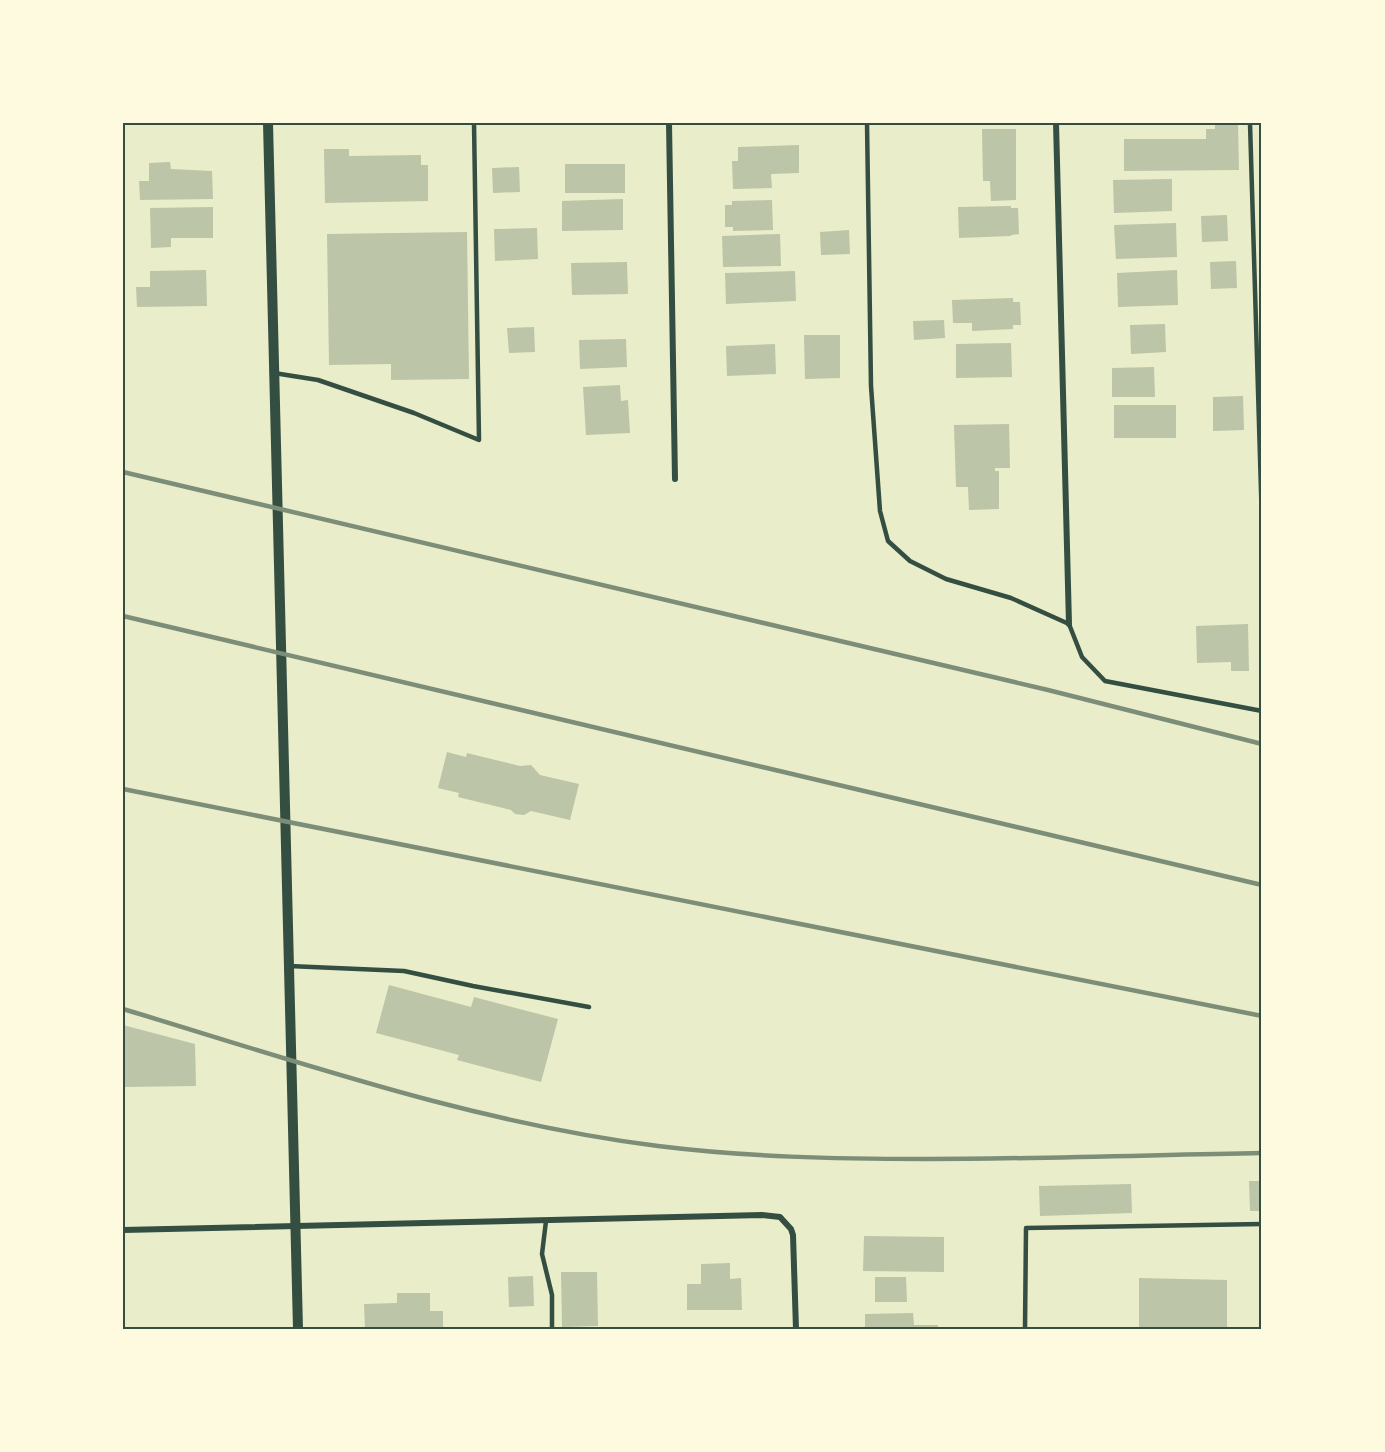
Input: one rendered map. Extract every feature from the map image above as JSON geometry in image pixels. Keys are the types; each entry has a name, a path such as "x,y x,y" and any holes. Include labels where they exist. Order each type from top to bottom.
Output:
{"street":[{"path":"268,123 298,1329"},
{"path":"669,123 675,479"},
{"path":"1056,123 1069,624"},
{"path":"123,1230 762,1215 780,1217 791,1229 794,1244 796,1329"}],"lane":[{"path":"274,373 318,380 414,413 479,440 474,123"},
{"path":"867,123 871,386 880,512 888,541 910,561 946,579 1011,598 1069,624 1082,657 1105,681 1262,711"},
{"path":"1250,123 1262,524"},
{"path":"289,966 404,971 589,1007"},
{"path":"546,1221 542,1254 552,1295 552,1329"},
{"path":"1025,1329 1026,1228 1262,1224"}],"building":[{"path":"1215,123 1238,123 1239,170 1124,171 1124,139 1206,139 1206,129 1215,129"},
{"path":"982,129 1016,129 1016,200 991,201 990,181 983,181"},
{"path":"799,145 799,173 771,174 772,188 733,189 732,161 738,161 738,147"},
{"path":"324,149 349,149 349,156 421,155 421,165 428,165 428,201 325,203"},
{"path":"170,162 171,169 212,171 213,199 140,200 139,181 149,181 149,163"},
{"path":"565,164 625,164 625,193 565,193"},
{"path":"519,167 520,192 493,193 492,168"},
{"path":"1172,179 1172,211 1114,213 1113,180"},
{"path":"623,199 623,230 562,231 562,201"},
{"path":"772,200 773,230 733,231 733,227 725,227 725,205 732,205 732,201"},
{"path":"1011,206 1011,208 1018,208 1019,234 959,238 958,207"},
{"path":"213,207 213,238 171,238 171,247 151,248 150,208"},
{"path":"1227,215 1228,241 1202,242 1201,216"},
{"path":"1176,223 1177,257 1116,259 1114,225"},
{"path":"537,228 538,259 495,261 494,229"},
{"path":"849,230 850,254 821,255 820,232"},
{"path":"467,232 469,379 391,380 391,364 329,365 327,234"},
{"path":"780,234 781,266 723,267 722,236"},
{"path":"1236,261 1237,288 1211,289 1210,262"},
{"path":"627,262 628,294 572,295 571,263"},
{"path":"206,270 207,306 137,307 136,287 150,287 150,271"},
{"path":"1177,270 1178,305 1118,307 1117,273"},
{"path":"795,271 796,301 726,304 725,273"},
{"path":"1013,298 1013,302 1020,302 1021,325 1013,325 1013,329 972,331 972,323 953,323 952,300"},
{"path":"944,320 945,338 914,340 913,321"},
{"path":"1165,324 1166,352 1131,354 1130,325"},
{"path":"534,327 535,352 509,353 507,328"},
{"path":"804,335 840,335 840,378 805,379"},
{"path":"626,339 627,367 580,369 579,340"},
{"path":"1011,343 1012,377 956,378 956,344"},
{"path":"775,344 776,374 727,376 726,346"},
{"path":"1154,367 1155,397 1112,397 1112,368"},
{"path":"620,385 621,401 628,400 630,433 586,435 583,387"},
{"path":"1243,396 1244,430 1213,431 1213,397"},
{"path":"1114,405 1176,405 1176,438 1114,438"},
{"path":"1009,424 1010,468 995,468 995,471 999,471 999,509 969,510 968,487 956,487 954,425"},
{"path":"1248,624 1249,671 1231,671 1231,662 1197,663 1196,626"},
{"path":"447,752 466,757 467,753 520,766 531,765 540,775 579,784 570,820 531,811 524,815 515,814 511,810 458,797 459,793 438,788"},
{"path":"389,985 471,1007 474,997 558,1019 541,1082 457,1060 459,1055 376,1033"},
{"path":"123,1025 195,1044 196,1086 123,1087"},
{"path":"1249,1181 1262,1181 1262,1211 1250,1211"},
{"path":"1131,1184 1132,1213 1040,1216 1039,1186"},
{"path":"864,1236 944,1237 944,1272 863,1271"},
{"path":"730,1263 730,1279 741,1278 742,1310 687,1310 687,1284 701,1284 701,1264"},
{"path":"561,1272 597,1272 598,1326 562,1327"},
{"path":"533,1276 534,1306 509,1307 508,1277"},
{"path":"875,1277 906,1277 907,1302 875,1302"},
{"path":"1139,1278 1227,1280 1227,1329 1139,1329"},
{"path":"397,1293 430,1293 430,1311 443,1311 443,1329 365,1329 364,1304 397,1303"},
{"path":"913,1313 914,1325 938,1325 938,1329 865,1329 865,1314"}],"railway":[{"path":"123,472 1048,690 1262,744"},
{"path":"123,616 1262,885"},
{"path":"123,789 1262,1016"},
{"path":"123,1009 321,1070 455,1107 590,1136 658,1146 757,1155 858,1159 1262,1153"}]}
